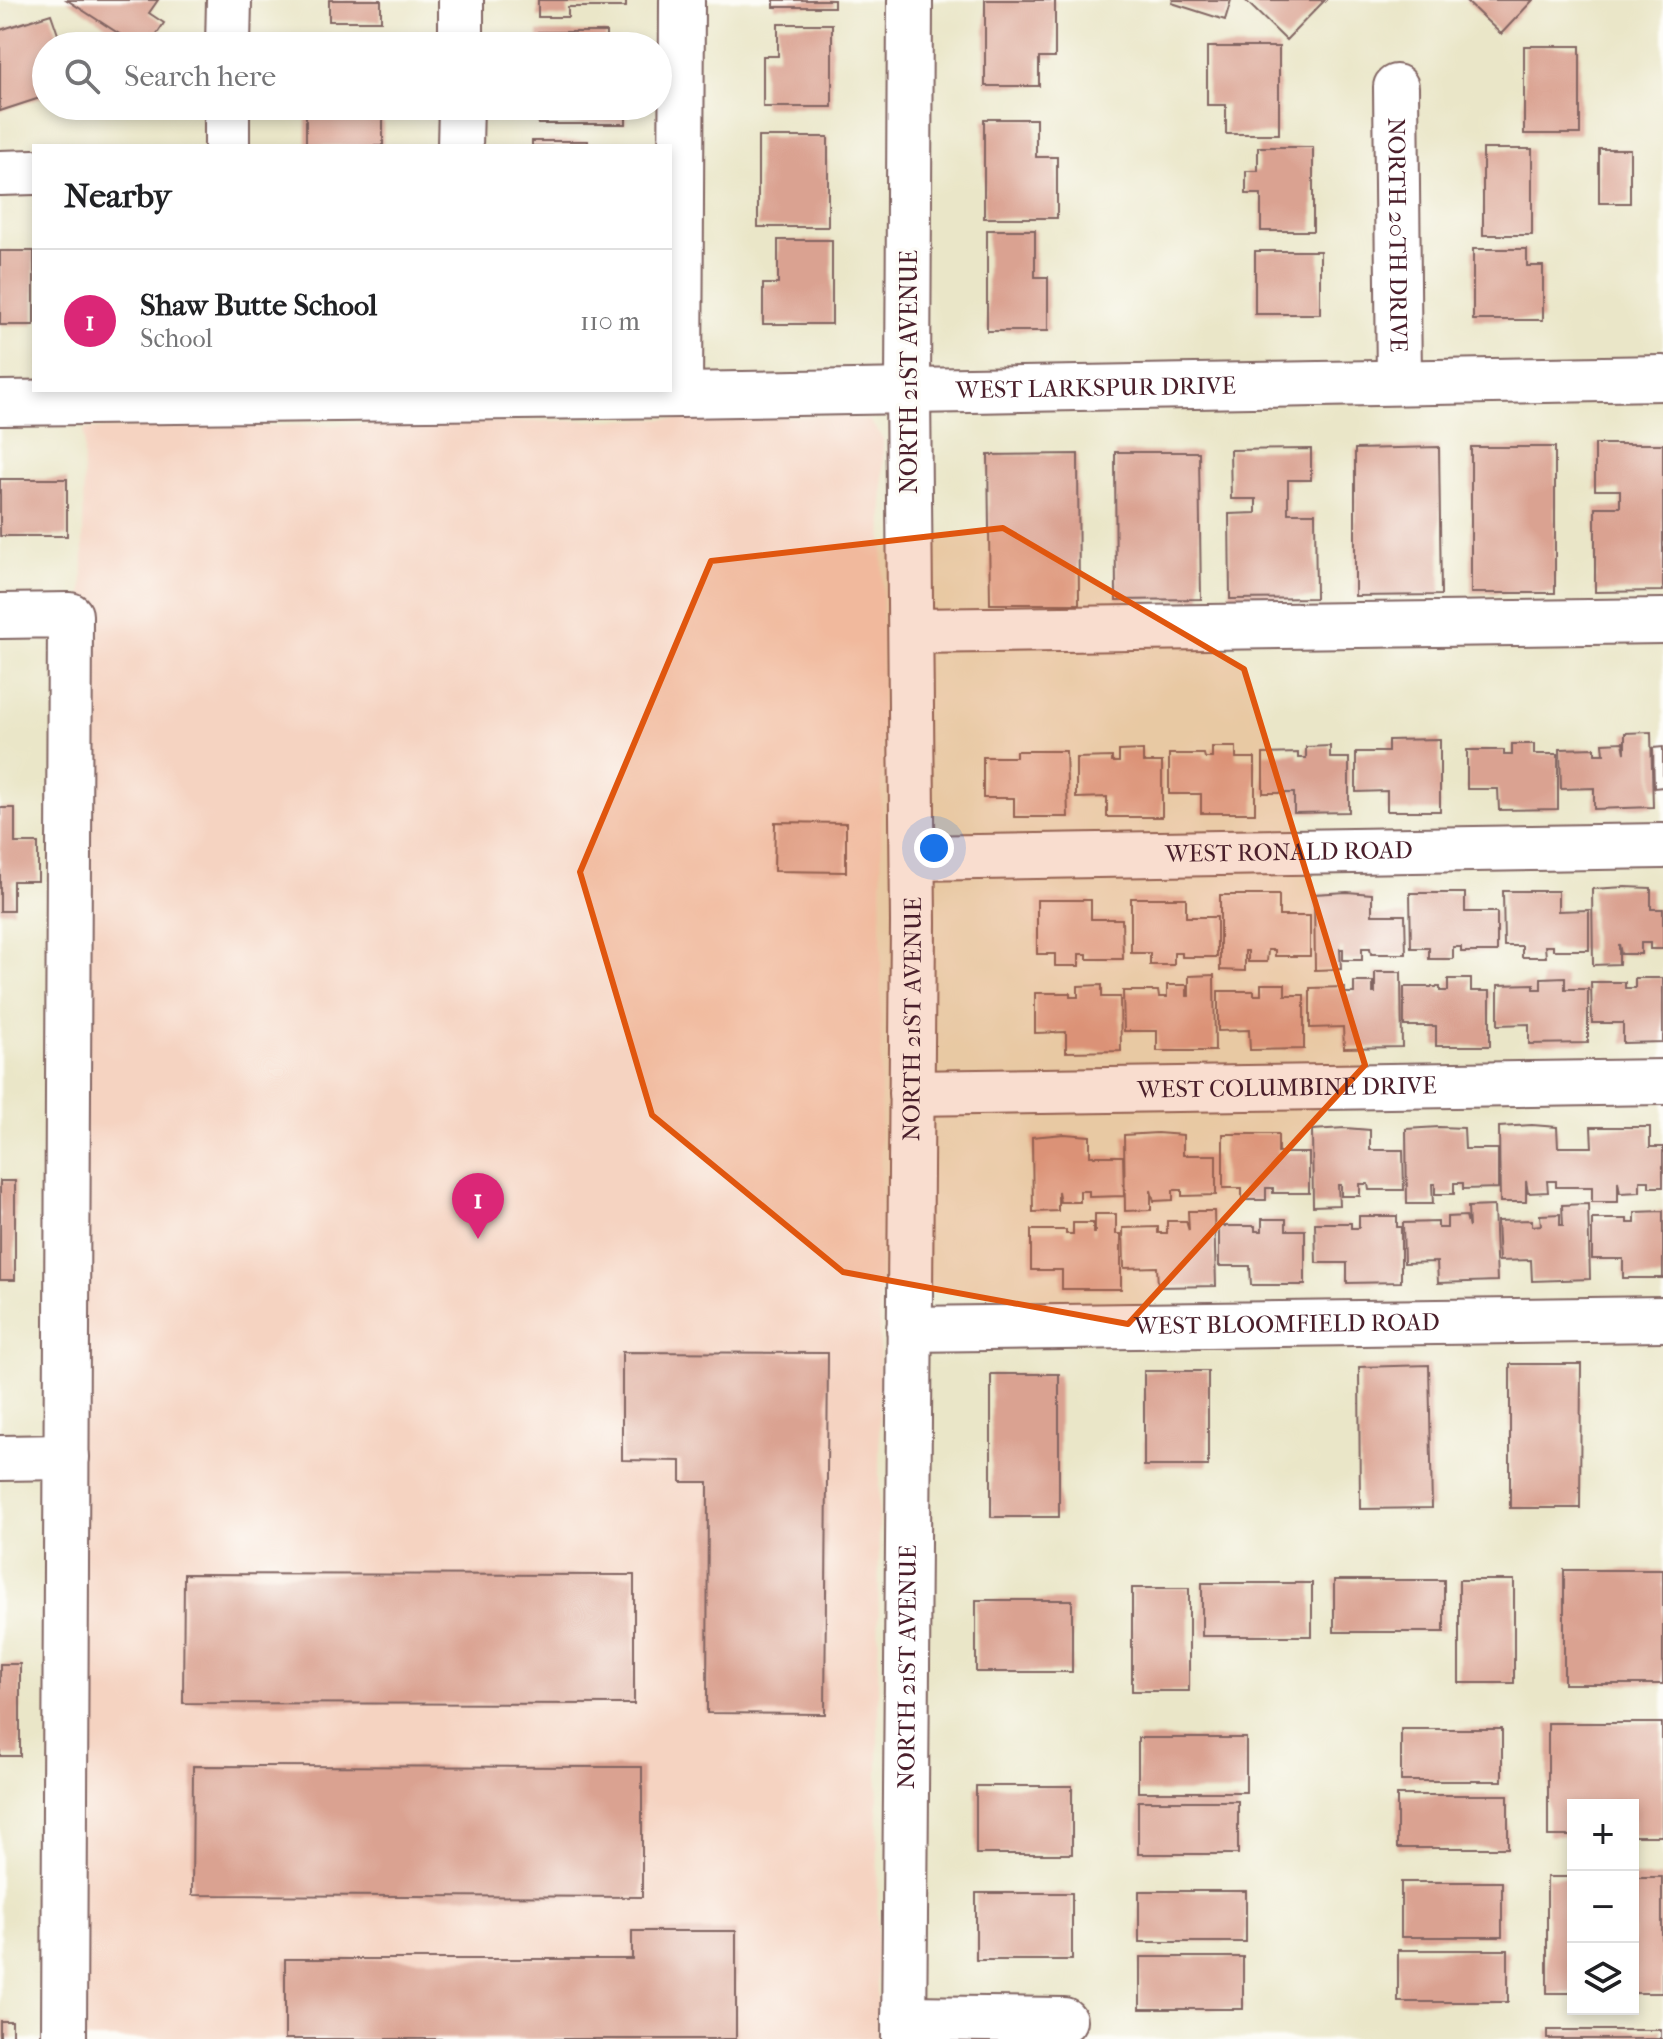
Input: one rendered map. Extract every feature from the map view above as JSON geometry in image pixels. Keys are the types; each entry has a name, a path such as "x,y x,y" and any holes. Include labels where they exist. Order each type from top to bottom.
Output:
{"street":[{"path":"228,32 229,0"},
{"path":"461,0 461,32"},
{"path":"680,395 682,0"},
{"name":"NORTH 21ST AVENUE","path":"904,2029 913,858 908,390 910,0"},
{"name":"NORTH 20TH DRIVE","path":"1396,87 1399,382"},
{"path":"227,120 227,144"},
{"path":"460,144 461,120"},
{"path":"0,173 32,172"},
{"name":"WEST LARKSPUR DRIVE","path":"0,403 1663,378"},
{"path":"0,616 70,615 64,2039"},
{"path":"911,631 1663,621"},
{"name":"WEST RONALD ROAD","path":"913,858 1663,846"},
{"name":"WEST COLUMBINE DRIVE","path":"911,1093 1663,1082"},
{"name":"WEST BLOOMFIELD ROAD","path":"909,1329 1663,1319"},
{"path":"0,1458 67,1457"},
{"path":"904,2029 1064,2020"}],"highlighted area":[{"path":"1003,528 1244,669 1365,1065 1128,1324 843,1272 652,1115 580,872 711,561"}],"shaded area":[{"path":"840,416 870,421 883,439 877,2039 70,2039 84,429"}],"building":[{"path":"67,0 158,0 149,13 164,23 158,32 116,32"},
{"path":"329,0 381,0 381,21 329,21"},
{"path":"538,0 626,0 626,7 568,7 568,17 538,17"},
{"path":"774,0 834,0 834,7 774,7"},
{"path":"985,0 1055,0 1055,58 1039,58 1039,86 985,86"},
{"path":"1173,0 1231,0 1225,20 1172,3"},
{"path":"1245,0 1325,0 1286,40"},
{"path":"1465,0 1533,0 1501,34"},
{"path":"51,14 57,32 32,32 32,101 0,111 0,30"},
{"path":"778,24 832,24 832,107 763,107 763,56 778,56"},
{"path":"1524,46 1580,46 1580,134 1524,134"},
{"path":"1207,47 1279,47 1279,134 1226,134 1226,105 1207,105"},
{"path":"984,119 1036,119 1036,157 1057,157 1057,218 984,218"},
{"path":"306,120 383,120 383,144 306,144"},
{"path":"538,120 626,120 626,124 538,124"},
{"path":"758,137 828,137 828,227 758,227"},
{"path":"532,141 588,141 588,144 532,144"},
{"path":"1258,147 1313,147 1313,231 1261,231 1261,194 1246,194 1246,171 1258,171"},
{"path":"1483,149 1532,149 1532,235 1483,235"},
{"path":"1599,149 1630,149 1630,203 1599,203"},
{"path":"987,230 1035,230 1035,277 1048,277 1048,331 987,331"},
{"path":"778,240 832,240 832,324 763,324 763,284 778,284"},
{"path":"1473,249 1527,249 1527,266 1543,266 1543,320 1473,320"},
{"path":"0,251 32,251 32,325 0,325"},
{"path":"1255,251 1320,251 1320,314 1255,314"},
{"path":"1595,444 1663,444 1663,591 1595,592 1595,507 1620,507 1620,490 1595,490"},
{"path":"1439,447 1441,595 1355,596 1355,449"},
{"path":"1471,447 1555,447 1555,593 1471,593"},
{"path":"1311,449 1311,480 1288,480 1288,513 1315,513 1316,598 1230,599 1229,514 1256,513 1256,499 1231,499 1230,450"},
{"path":"1115,452 1199,452 1201,599 1116,600"},
{"path":"1078,454 1079,604 990,604 988,455"},
{"path":"0,479 67,479 67,536 0,536"},
{"path":"1651,732 1653,807 1594,809 1594,788 1561,789 1560,749 1595,748 1595,754 1604,754 1603,743 1623,742 1625,753 1625,733"},
{"path":"1440,739 1440,811 1387,811 1387,791 1356,792 1356,752 1388,752 1388,740"},
{"path":"1512,744 1534,744 1534,754 1558,754 1558,809 1499,810 1498,789 1467,789 1467,750 1504,750 1504,755 1512,755"},
{"path":"1330,746 1330,758 1349,758 1349,812 1294,813 1294,793 1263,793 1263,754 1298,753 1298,758 1306,758 1306,747"},
{"path":"1212,747 1236,747 1236,758 1255,758 1255,813 1201,813 1201,794 1169,794 1169,754 1204,754 1205,758 1212,758"},
{"path":"1663,747 1663,787 1654,788 1653,748"},
{"path":"1143,750 1143,762 1162,762 1162,817 1107,817 1107,797 1076,798 1076,758 1112,757 1112,762 1119,762 1119,751"},
{"path":"1016,751 1066,751 1068,817 1014,817 1014,798 983,798 983,757 1016,757"},
{"path":"0,808 15,808 15,843 38,843 38,881 13,881 13,911 0,911"},
{"path":"775,822 846,823 846,872 774,871"},
{"path":"1651,888 1651,909 1663,909 1663,949 1650,949 1650,943 1641,943 1641,954 1621,954 1619,944 1619,964 1593,965 1592,889"},
{"path":"1503,891 1558,891 1558,911 1589,910 1589,950 1553,950 1553,946 1545,946 1546,957 1522,957 1522,946 1504,946"},
{"path":"1410,893 1465,893 1465,912 1497,912 1497,952 1461,952 1461,947 1453,947 1453,959 1429,959 1429,948 1411,948"},
{"path":"1314,894 1372,894 1372,915 1405,915 1406,954 1371,954 1370,948 1362,948 1362,960 1343,960 1343,949 1340,949 1341,969 1315,970"},
{"path":"1220,895 1279,895 1279,916 1310,916 1310,956 1275,956 1275,950 1268,950 1267,962 1248,962 1248,951 1245,951 1245,971 1220,970"},
{"path":"1131,898 1186,898 1186,917 1217,917 1217,957 1182,957 1182,953 1174,953 1174,965 1150,965 1150,953 1131,953"},
{"path":"1037,900 1091,900 1091,919 1122,919 1123,959 1087,959 1087,954 1079,954 1079,966 1055,966 1055,954 1037,954"},
{"path":"1375,972 1401,972 1402,1047 1344,1048 1343,1027 1310,1028 1310,988 1345,987 1345,993 1354,993 1354,982 1373,982 1375,993"},
{"path":"1214,975 1215,1051 1157,1051 1157,1031 1124,1031 1123,991 1158,991 1159,997 1167,997 1167,985 1187,985 1189,996 1189,976"},
{"path":"1565,977 1565,989 1588,989 1588,1043 1529,1044 1529,1024 1498,1025 1498,985 1534,984 1534,989 1541,989 1541,978"},
{"path":"1635,978 1663,978 1663,1042 1623,1043 1623,1023 1592,1023 1591,982 1625,982 1625,988 1635,988"},
{"path":"1448,979 1471,979 1471,991 1490,991 1490,1046 1436,1046 1436,1026 1404,1026 1404,987 1440,987 1440,991 1448,991"},
{"path":"1261,984 1285,984 1285,995 1304,995 1304,1049 1250,1050 1249,1030 1218,1031 1218,991 1254,991 1254,995 1261,995"},
{"path":"1102,985 1102,997 1120,997 1121,1051 1066,1052 1066,1032 1035,1033 1035,993 1070,993 1070,997 1078,997 1078,986"},
{"path":"1499,1127 1557,1127 1558,1147 1592,1147 1591,1127 1650,1127 1650,1147 1663,1147 1663,1187 1649,1187 1649,1181 1640,1181 1640,1192 1620,1193 1618,1181 1618,1202 1592,1202 1592,1187 1556,1187 1556,1181 1547,1181 1548,1192 1528,1193 1526,1181 1526,1202 1500,1202"},
{"path":"1464,1128 1465,1149 1498,1149 1498,1188 1463,1189 1463,1183 1454,1183 1454,1194 1435,1194 1435,1184 1432,1184 1433,1204 1407,1204 1406,1129"},
{"path":"1312,1130 1370,1130 1370,1150 1403,1150 1404,1190 1369,1190 1368,1184 1360,1184 1360,1196 1341,1196 1341,1185 1338,1185 1339,1205 1313,1206"},
{"path":"1064,1134 1090,1136 1090,1156 1123,1156 1124,1196 1089,1197 1089,1191 1080,1191 1080,1202 1060,1202 1058,1191 1058,1211 1033,1212 1032,1137"},
{"path":"1223,1134 1278,1134 1278,1153 1309,1153 1309,1193 1273,1193 1273,1188 1266,1188 1266,1200 1242,1200 1242,1188 1223,1188"},
{"path":"1124,1135 1183,1135 1183,1155 1216,1155 1216,1195 1182,1196 1182,1190 1173,1190 1173,1200 1154,1201 1151,1190 1151,1210 1125,1211"},
{"path":"0,1181 15,1181 15,1280 0,1280"},
{"path":"1588,1204 1590,1279 1532,1281 1531,1260 1499,1261 1497,1221 1532,1220 1532,1226 1541,1225 1540,1215 1560,1214 1560,1225 1563,1225 1562,1205"},
{"path":"1494,1206 1497,1281 1438,1283 1437,1262 1404,1263 1403,1223 1438,1222 1438,1228 1447,1228 1447,1217 1466,1216 1469,1227 1468,1207"},
{"path":"1188,1211 1214,1211 1216,1286 1158,1287 1157,1267 1124,1268 1123,1228 1158,1227 1158,1233 1167,1233 1167,1221 1186,1221 1189,1231"},
{"path":"1663,1211 1663,1278 1623,1278 1623,1259 1592,1259 1592,1219 1627,1219 1627,1223 1635,1223 1635,1212"},
{"path":"1095,1214 1116,1214 1116,1234 1121,1234 1121,1289 1062,1289 1062,1270 1031,1270 1031,1230 1066,1230 1066,1234 1073,1234 1073,1223 1093,1223 1095,1233"},
{"path":"1359,1216 1397,1216 1397,1227 1401,1227 1401,1282 1347,1283 1347,1263 1316,1263 1315,1223 1351,1223 1351,1228 1359,1228"},
{"path":"1262,1219 1286,1219 1286,1230 1305,1230 1305,1285 1251,1285 1250,1266 1219,1266 1219,1226 1255,1226 1255,1231 1262,1231"},
{"path":"622,1352 828,1353 825,1714 707,1713 708,1482 681,1482 681,1461 622,1460"},
{"path":"1510,1364 1581,1364 1580,1508 1510,1508"},
{"path":"1429,1365 1432,1508 1360,1509 1359,1367"},
{"path":"1144,1371 1208,1371 1208,1466 1144,1466"},
{"path":"991,1374 1059,1374 1059,1517 991,1517"},
{"path":"1564,1570 1663,1570 1663,1684 1564,1684"},
{"path":"184,1574 634,1575 634,1704 183,1703"},
{"path":"1334,1580 1444,1580 1444,1632 1334,1632"},
{"path":"1459,1580 1514,1580 1514,1683 1459,1683"},
{"path":"1202,1583 1312,1583 1312,1636 1202,1636"},
{"path":"1132,1588 1189,1588 1189,1691 1132,1691"},
{"path":"976,1600 1072,1600 1072,1672 976,1672"},
{"path":"0,1664 20,1664 20,1756 0,1756"},
{"path":"1548,1723 1662,1723 1662,1836 1639,1836 1639,1799 1567,1799 1567,1836 1548,1836"},
{"path":"1401,1729 1502,1729 1502,1781 1401,1781"},
{"path":"1138,1738 1246,1738 1246,1792 1138,1792"},
{"path":"193,1766 642,1767 642,1897 192,1895"},
{"path":"976,1786 1072,1786 1072,1854 976,1854"},
{"path":"1397,1795 1508,1795 1508,1848 1397,1848"},
{"path":"1138,1801 1238,1801 1238,1854 1138,1854"},
{"path":"1547,1877 1567,1877 1567,1993 1547,1993"},
{"path":"1639,1877 1662,1877 1662,1993 1639,1993"},
{"path":"1401,1882 1502,1882 1502,1937 1401,1937"},
{"path":"1139,1891 1246,1891 1246,1942 1139,1942"},
{"path":"976,1893 1072,1893 1072,1960 976,1960"},
{"path":"632,1931 736,1931 736,2039 285,2039 285,1959 632,1959"},
{"path":"1398,1950 1508,1950 1508,2002 1398,2002"},
{"path":"1140,1957 1243,1957 1243,2009 1140,2009"},
{"path":"0,2021 12,2021 12,2039 0,2039"},
{"path":"1547,2030 1661,2030 1661,2039 1547,2039"}],"place":[{"name":"Shaw Butte School","path":"478,1239"}]}
